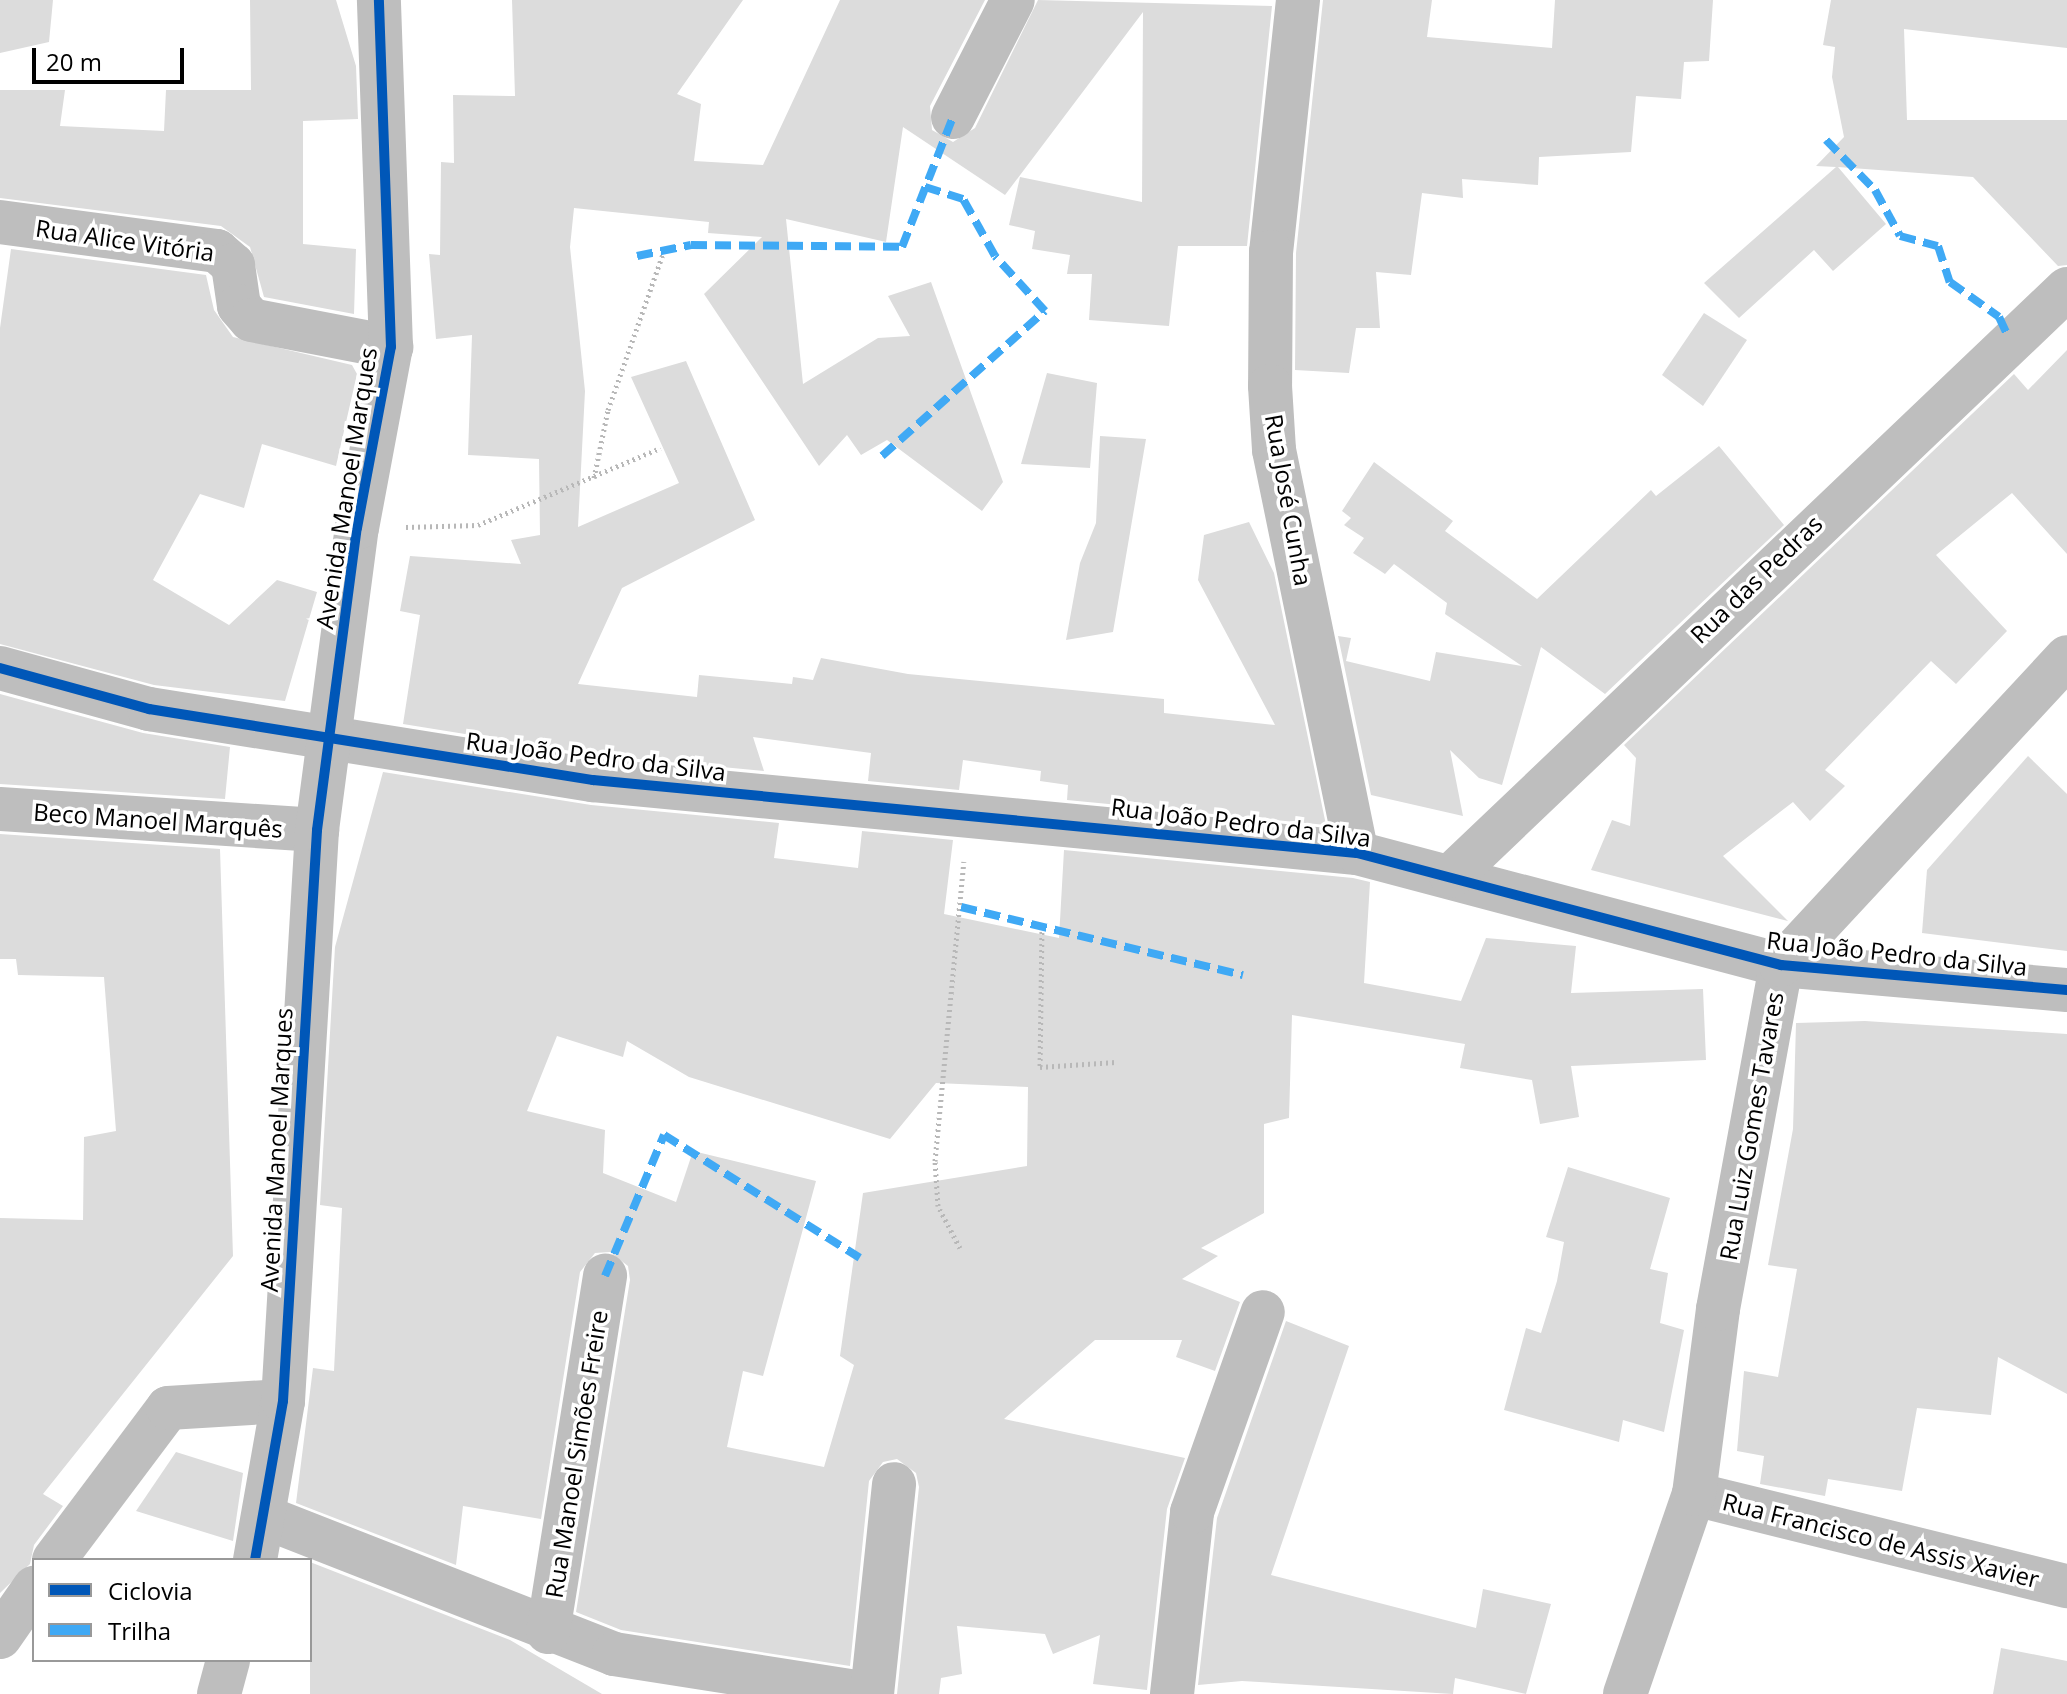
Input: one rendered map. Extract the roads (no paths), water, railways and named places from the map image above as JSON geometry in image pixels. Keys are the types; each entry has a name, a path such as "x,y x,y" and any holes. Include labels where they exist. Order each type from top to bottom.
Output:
{"street":[{"name":"Avenida Manoel Marques","path":"256,1558 267,1518 283,1401 317,830 357,528 391,347 379,0"},
{"path":"953,117 1013,0"},
{"name":"Rua José Cunha","path":"1298,0 1271,252 1270,386 1274,450 1357,853"},
{"name":"Rua Alice Vitória","path":"0,222 217,251 233,265 239,306 251,320 391,347"},
{"name":"Rua das Pedras","path":"1451,876 2067,289"},
{"name":"Rua Luiz Gomes Tavares","path":"1625,1694 1694,1494 1718,1309 1781,965 1994,727 2067,657"},
{"path":"0,668 149,709 328,741"},
{"name":"Rua João Pedro da Silva","path":"328,741 593,780 968,812 1357,853 1781,965 2067,990"},
{"name":"Beco Manoel Marquês","path":"0,809 317,830"},
{"name":"Rua Manoel Simões Freire","path":"548,1632 605,1276"},
{"path":"1172,1694 1192,1512 1263,1312"},
{"path":"56,1558 168,1408 283,1401"},
{"path":"870,1694 894,1484"},
{"name":"Rua Francisco de Assis Xavier","path":"1694,1494 2067,1586"},
{"name":"Rua Manoel Simões Freire","path":"267,1518 548,1632 707,1683 870,1694"},
{"path":"219,1694 227,1662"}]}
